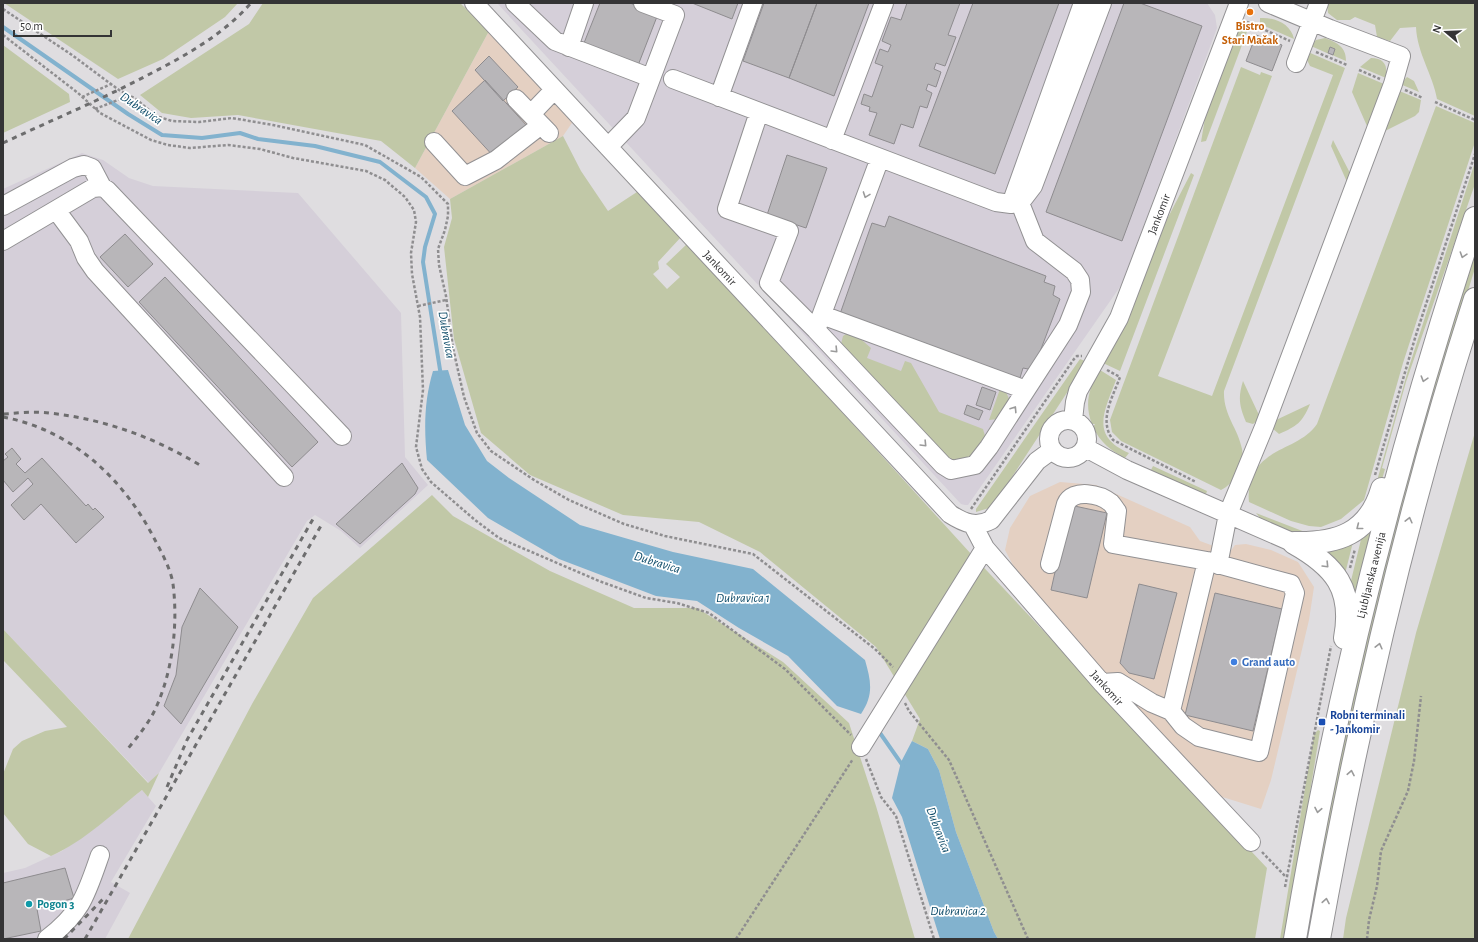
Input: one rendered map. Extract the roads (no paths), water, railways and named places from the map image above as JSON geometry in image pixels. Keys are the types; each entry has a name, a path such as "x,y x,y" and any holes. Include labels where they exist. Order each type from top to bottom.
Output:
{"main road":[{"name":"Ljubljanska avenija","path":"1295,939 1318,805 1377,550 1416,405 1445,309 1475,218"},
{"name":"Ljubljanska avenija","path":"1319,939 1355,751 1410,517 1475,299"},
{"path":"1294,543 1315,543 1336,540 1360,527 1368,519 1380,498 1398,438 1416,405"},
{"path":"1294,543 1312,553 1329,567 1343,592 1347,620 1338,670 1337,718"}],"street":[{"name":"Jankomir","path":"474,3 943,508 957,519 971,517 985,548 1102,683 1251,842"},
{"path":"514,3 555,41 651,78"},
{"path":"569,47 584,3"},
{"path":"608,147 636,118 675,15 643,3"},
{"path":"719,97 753,3"},
{"path":"832,140 884,3"},
{"path":"759,112 727,209 789,231 769,283 819,322 943,464 951,470 975,465 989,447 1068,325 1081,292 1080,280 1074,271 1034,241 1015,203 1082,3"},
{"path":"673,80 996,202 1015,203 1033,186 1102,3"},
{"name":"Jankomir","path":"1073,420 1074,407 1078,391 1119,318 1239,3"},
{"path":"1171,711 1212,563 1228,514 1264,427 1393,84 1401,56 1311,22 1268,3"},
{"path":"1296,63 1319,3"},
{"path":"434,142 465,176 496,160 540,124 554,90"},
{"path":"516,99 540,124"},
{"path":"819,322 880,158"},
{"path":"3,206 73,168 84,165 92,168 102,187 115,196 342,436"},
{"path":"3,241 93,188 102,187"},
{"path":"56,210 79,241 86,258 95,271 284,477"},
{"path":"819,322 1026,390"},
{"path":"1073,420 1085,429 1088,441 1086,448 1078,456 1072,458 1060,457 1052,450 1049,441 1052,429 1062,421 1073,420"},
{"path":"1086,448 1127,470 1294,543"},
{"path":"971,517 981,524 994,517 1038,461 1052,450"},
{"path":"1050,564 1068,498 1076,494 1086,494 1111,503 1117,511 1114,544 1212,563 1291,584 1295,593 1259,752 1199,737 1183,726 1171,711 1152,703 1118,682 1102,683"},
{"path":"861,747 900,682 985,548"},
{"path":"47,939 72,917 86,897 100,855"}],"water":[{"name":"Dubravica 1","path":"448,370 465,425 487,461 509,478 580,525 673,552 753,569 865,660 870,681 870,694 861,714 837,706 788,656 739,628 697,601 656,596 559,559 488,518 427,460 425,437 426,404 430,382 433,371"},
{"name":"Dubravica 2","path":"912,741 928,749 939,770 956,832 998,939 940,939 902,817 892,798 901,762"}],"waterway":[{"name":"Dubravica","path":"3,27 128,114 162,135 202,138 240,133 258,139 315,146 380,162 426,197 435,214 425,247 423,262 441,376"},
{"name":"Dubravica","path":"880,733 903,766"}],"railway":[{"path":"3,143 109,94 173,62 215,36 228,26 251,3"},
{"path":"4,414 32,412 49,413 110,425 129,431 167,447 203,467"},
{"path":"3,417 52,433 93,460 128,497 158,545 168,567 173,584 175,614 171,660 163,689 152,716 126,751"},
{"path":"167,787 187,740 313,519"},
{"path":"85,939 322,524"},
{"path":"64,939 103,899"}],"place":[{"name":"Bistro Stari Mačak","path":"1250,12"},
{"name":"Grand auto","path":"1234,662"},
{"name":"Robni terminali - Jankomir","path":"1322,722"},
{"name":"Pogon 3","path":"29,904"}]}
